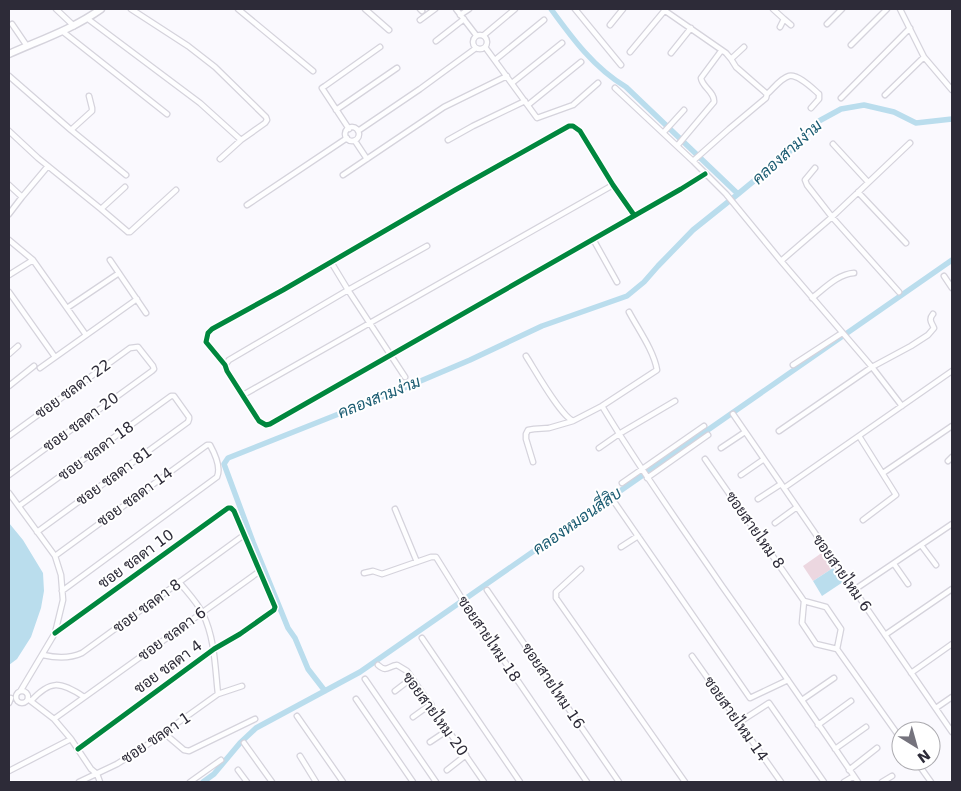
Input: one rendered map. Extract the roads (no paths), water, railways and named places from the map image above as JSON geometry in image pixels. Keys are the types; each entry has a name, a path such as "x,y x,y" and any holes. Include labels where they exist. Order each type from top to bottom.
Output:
{"street":[{"path":"56,9 74,26"},
{"path":"9,54 74,26 88,19 101,9"},
{"path":"131,9 188,46 215,67 266,117 265,123 241,140 220,159"},
{"path":"238,9 313,71"},
{"path":"366,9 389,30"},
{"path":"420,20 435,9"},
{"path":"456,9 476,35"},
{"path":"436,41 469,9"},
{"path":"476,35 484,35 515,9"},
{"path":"575,9 621,66"},
{"path":"610,25 623,9"},
{"path":"773,9 791,25"},
{"path":"827,24 842,9"},
{"path":"851,45 887,9"},
{"path":"900,9 924,57 952,90"},
{"path":"630,52 665,10 721,50 731,59 736,68 767,94"},
{"path":"88,19 200,103 241,140"},
{"path":"780,27 784,19"},
{"path":"495,60 544,20"},
{"path":"12,24 27,46"},
{"path":"671,53 691,28"},
{"path":"841,98 910,28"},
{"path":"62,31 167,114"},
{"path":"476,35 473,42 476,48"},
{"path":"484,35 487,42 485,47"},
{"path":"512,83 562,43"},
{"path":"348,129 322,88 380,47"},
{"path":"485,47 537,118 572,105 598,83"},
{"path":"358,131 476,48 485,47"},
{"path":"731,59 744,47"},
{"path":"677,145 714,102 714,97 701,78 721,50"},
{"path":"885,96 924,57"},
{"path":"448,140 473,126 527,103 581,62"},
{"path":"336,110 397,68"},
{"path":"694,160 790,75 803,80 819,94 819,99 811,108"},
{"path":"9,76 126,175"},
{"path":"343,175 444,108 507,76"},
{"path":"615,88 694,160 705,174 726,194 872,367 902,406"},
{"path":"71,130 92,111 89,96"},
{"path":"664,132 684,110"},
{"path":"634,215 580,132 574,126 569,126 218,326 208,333 206,342 225,365 259,421 266,425 270,424 593,239 705,174"},
{"path":"348,129 353,128 358,131"},
{"path":"347,138 348,129"},
{"path":"9,131 128,232 176,190"},
{"path":"355,141 358,137 358,131"},
{"path":"347,138 350,141 355,141 367,159"},
{"path":"247,205 347,138"},
{"path":"781,261 832,217 910,143"},
{"path":"833,144 868,182"},
{"path":"9,214 48,166"},
{"path":"815,168 806,178 805,183 832,217 899,292"},
{"path":"9,185 22,197"},
{"path":"242,395 613,185"},
{"path":"101,209 125,188"},
{"path":"858,192 906,243"},
{"path":"593,239 617,282"},
{"path":"9,240 33,260 86,335"},
{"path":"225,365 229,360 427,246"},
{"path":"9,275 33,260"},
{"path":"110,260 146,312"},
{"path":"331,262 405,377"},
{"path":"67,308 119,273"},
{"path":"812,298 838,278 848,273 854,273"},
{"path":"944,276 952,288"},
{"path":"9,292 55,357"},
{"path":"40,368 137,299"},
{"path":"533,462 526,439 528,430 548,428 573,421 602,406 657,370 650,350 629,312"},
{"path":"779,431 872,367 911,346 933,331 934,328 930,318 933,314"},
{"path":"793,365 842,333"},
{"path":"9,354 18,346"},
{"name":"ซอย ชลดา 22","path":"9,436 132,347 138,347 154,369"},
{"path":"526,356 552,397 569,419 573,421"},
{"path":"9,386 34,366"},
{"name":"ซอย ชลดา 20","path":"9,475 154,369"},
{"path":"758,499 782,486 859,436 952,371"},
{"name":"ซอย ชลดา 18","path":"19,506 173,396 189,419"},
{"path":"599,448 675,401"},
{"path":"602,406 641,470 858,782"},
{"name":"ซอยสายไหม 6","path":"733,414 952,732"},
{"name":"ซอย ชลดา 81","path":"37,532 189,419"},
{"path":"622,483 704,426"},
{"path":"883,473 952,426"},
{"path":"721,448 745,432"},
{"path":"646,477 708,435"},
{"path":"859,436 896,495 862,520"},
{"name":"ซอย ชลดา 14","path":"55,556 207,445 210,446 214,452 219,471 217,477 62,591"},
{"name":"ซอยสายไหม 8","path":"705,459 804,602"},
{"path":"742,475 764,459"},
{"path":"9,493 55,556 60,575 63,600 55,633 21,690 11,699 24,703 42,689 58,685 74,690 84,697"},
{"path":"615,503 750,698 788,680"},
{"path":"775,523 797,507"},
{"name":"ซอย ชลดา 10","path":"55,633 228,508 233,509 244,534"},
{"path":"395,509 417,562"},
{"path":"854,590 950,525 952,532"},
{"path":"244,534 260,571"},
{"name":"ซอย ชลดา 8","path":"42,655 60,657 75,656 82,653 244,534"},
{"path":"621,548 638,536"},
{"path":"921,545 936,564"},
{"name":"ซอยสายไหม 18","path":"364,573 373,571 382,574 431,557 436,557 466,605 587,782"},
{"path":"894,564 908,584"},
{"path":"582,569 556,592 556,598 685,782"},
{"name":"ซอย ชลดา 4","path":"78,749 214,649 240,634 275,608 260,571"},
{"name":"ซอย ชลดา 6","path":"54,719 260,571"},
{"path":"179,582 202,612 210,634 214,649 218,694"},
{"path":"885,635 952,589"},
{"name":"ซอยสายไหม 16","path":"487,590 619,782"},
{"path":"837,649 841,629 826,607 804,602 802,624 816,644 837,649 891,725"},
{"path":"422,638 520,782"},
{"path":"911,673 952,644"},
{"name":"ซอยสายไหม 14","path":"692,656 781,782"},
{"name":"ซอยสายไหม 20","path":"378,665 385,670 399,666 407,671 483,782"},
{"path":"394,691 412,678"},
{"path":"802,700 834,678"},
{"path":"366,679 436,782"},
{"name":"ซอย ชลดา 1","path":"79,782 92,780 97,774 117,764 164,733 218,694 242,686"},
{"path":"21,690 26,692 29,700 54,719 72,738 91,769 97,774 100,782"},
{"path":"936,708 952,697"},
{"path":"356,699 414,782"},
{"path":"818,725 851,701"},
{"path":"738,723 769,703 824,782"},
{"path":"413,717 431,704"},
{"path":"297,716 343,782"},
{"path":"164,733 184,750 189,751 255,720"},
{"path":"835,749 866,727"},
{"path":"430,742 448,730"},
{"path":"9,771 72,738"},
{"path":"244,743 272,782"},
{"path":"849,770 877,748"},
{"path":"300,756 316,782"},
{"path":"447,770 466,756"},
{"path":"190,782 221,760"},
{"path":"91,769 92,780"},
{"path":"238,770 247,782"},
{"path":"924,771 932,782"},
{"path":"844,782 854,776"},
{"path":"882,782 892,776"}],"water":[{"path":"9,523 23,540 43,573 44,591 41,608 31,637 17,659 9,665"},
{"path":"833,568 843,582 822,596 813,581"}],"waterway":[{"name":"คลองสามง่าม","path":"551,9 594,62 626,87 738,194 788,153 819,121 841,109 864,105 894,112 916,123 952,119"},
{"name":"คลองสามง่าม","path":"325,691 308,669 295,638 288,628 224,464 228,458 404,388 470,360 542,326 627,296 644,282 693,230 738,194"},
{"name":"คลองหมอนสี่สิบ","path":"203,782 214,774 240,743 256,728 360,672 952,260"}]}
